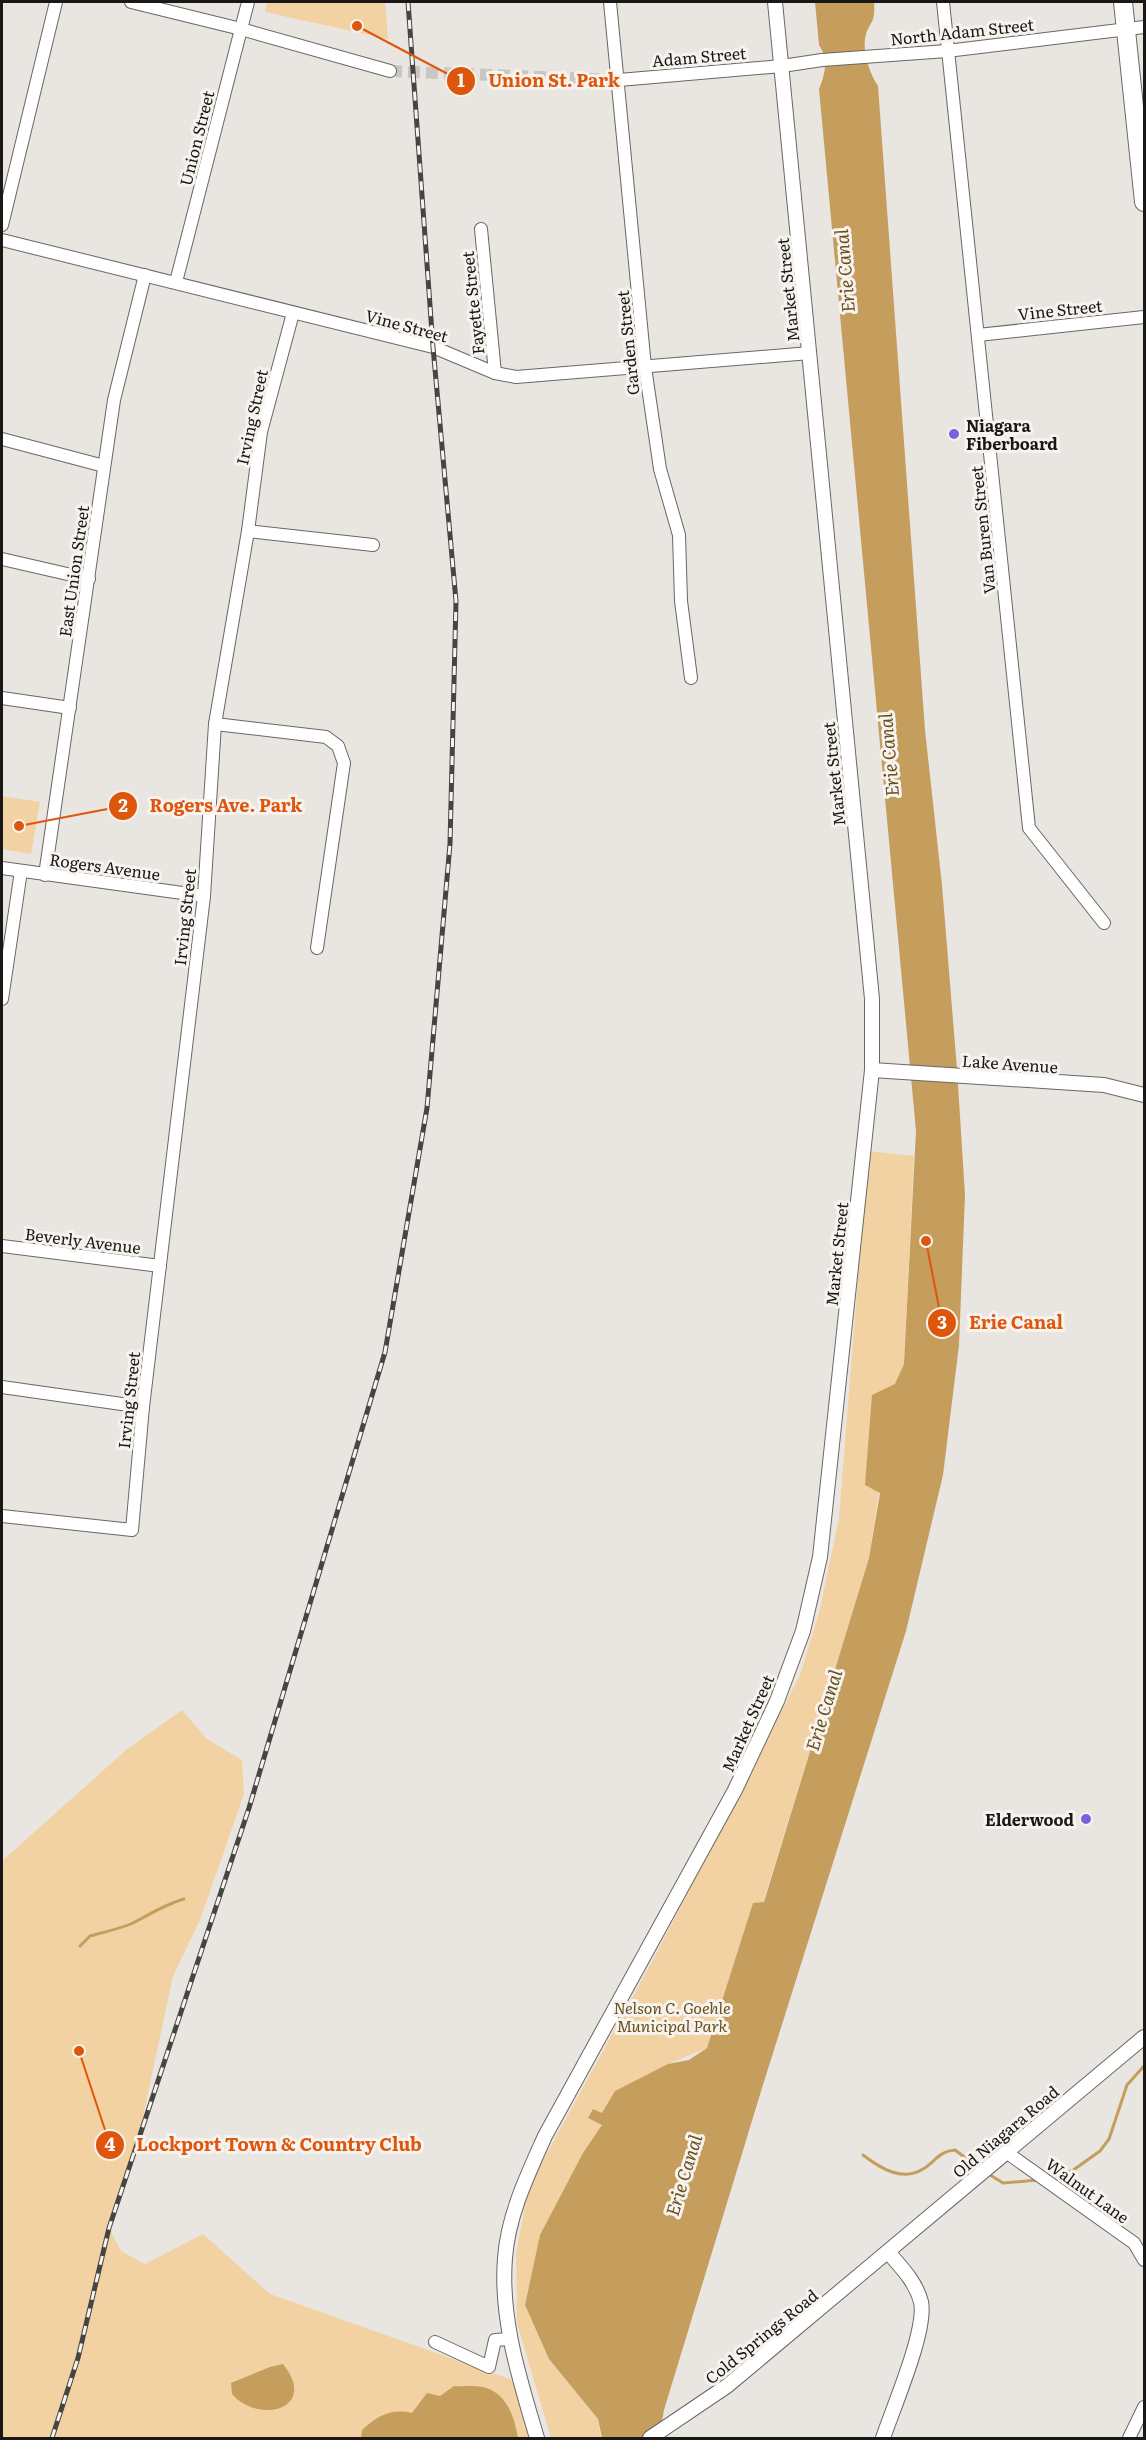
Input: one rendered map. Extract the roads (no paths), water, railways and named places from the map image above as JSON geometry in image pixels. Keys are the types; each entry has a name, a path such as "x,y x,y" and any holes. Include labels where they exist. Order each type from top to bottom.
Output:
{"main road":[{"path":"1124,2 1144,202"}],"street":[{"path":"2,225 56,2"},
{"path":"130,2 241,29 390,71"},
{"name":"Union Street","path":"176,282 248,2"},
{"name":"Garden Street","path":"610,2 645,368 660,469 679,535 681,601 691,678"},
{"name":"Market Street","path":"537,2439 509,2339 505,2258 520,2193 545,2136 735,1790 777,1701 803,1631 820,1557 872,1070 872,999 775,2"},
{"name":"Van Buren Street","path":"943,2 1029,828 1104,923"},
{"name":"North Adam Street","path":"782,66 822,60 947,51 1144,27"},
{"name":"Adam Street","path":"618,80 782,66"},
{"name":"Fayette Street","path":"482,229 495,373"},
{"name":"Vine Street","path":"2,240 433,347 495,373 516,377 810,353"},
{"name":"East Union Street","path":"45,875 90,579 114,400 145,275"},
{"name":"Irving Street","path":"2,1516 132,1530 143,1407 204,896 215,724 248,531 261,432 293,313"},
{"name":"Vine Street","path":"978,335 1144,317"},
{"path":"2,439 104,466"},
{"path":"248,531 373,545"},
{"path":"2,560 90,579"},
{"path":"2,698 70,708"},
{"path":"215,724 326,737 338,746 344,763 317,948"},
{"name":"Rogers Avenue","path":"2,868 204,896"},
{"path":"2,999 21,871"},
{"name":"Lake Avenue","path":"872,1070 1104,1085 1144,1095"},
{"name":"Beverly Avenue","path":"2,1246 160,1266"},
{"path":"2,1387 143,1407"},
{"name":"Old Niagara Road","path":"888,2252 1144,2037"},
{"name":"Walnut Lane","path":"1006,2152 1134,2243 1144,2260"},
{"path":"883,2439 922,2314 916,2288 888,2252"},
{"name":"Cold Springs Road","path":"650,2439 694,2411 888,2252"},
{"path":"435,2342 489,2367 495,2340 509,2339"},
{"path":"1129,2439 1144,2407"}],"water":[{"path":"815,2 874,2 874,15 866,33 865,51 870,70 878,86 925,730 942,885 965,1195 959,1345 943,1475 906,1631 762,2088 664,2410 659,2438 602,2438 598,2419 549,2359 525,2305 540,2235 583,2153 602,2125 588,2118 593,2109 602,2113 615,2091 668,2064 689,2060 707,2048 753,1903 764,1902 869,1558 880,1493 865,1485 872,1395 895,1384 904,1364 916,1131 819,89 825,61 819,45"},
{"path":"283,2364 292,2379 294,2392 290,2401 281,2408 256,2409 243,2403 232,2394 231,2383"},
{"path":"454,2386 483,2387 498,2394 508,2406 518,2438 361,2438 362,2430 379,2417 391,2412 412,2413 427,2393 440,2396"}],"waterway":[{"path":"80,1946 90,1936 128,1925 164,1906 184,1899"},
{"path":"1047,2178 1072,2171 1100,2151 1109,2139 1127,2085 1144,2066"},
{"path":"863,2155 884,2169 907,2174 915,2173 941,2155 955,2150 979,2168"},
{"path":"987,2173 1003,2183 1038,2180"}],"tunnel":[{"path":"390,71 619,80"}],"railway":[{"path":"52,2438 78,2358 109,2228 249,1808 385,1352 427,1108 450,844 456,601 433,347 408,2"}],"place":[{"name":"Union St. Park","path":"357,26"},
{"name":"Niagara Fiberboard","path":"954,434"},
{"name":"Rogers Ave. Park","path":"19,826"},
{"name":"Erie Canal","path":"926,1241"},
{"name":"Elderwood","path":"1086,1819"},
{"name":"Lockport Town & Country Club","path":"79,2051"}],"park label":[{"name":"Nelson C. Goehle Municipal Park","path":"672,2016"}]}
